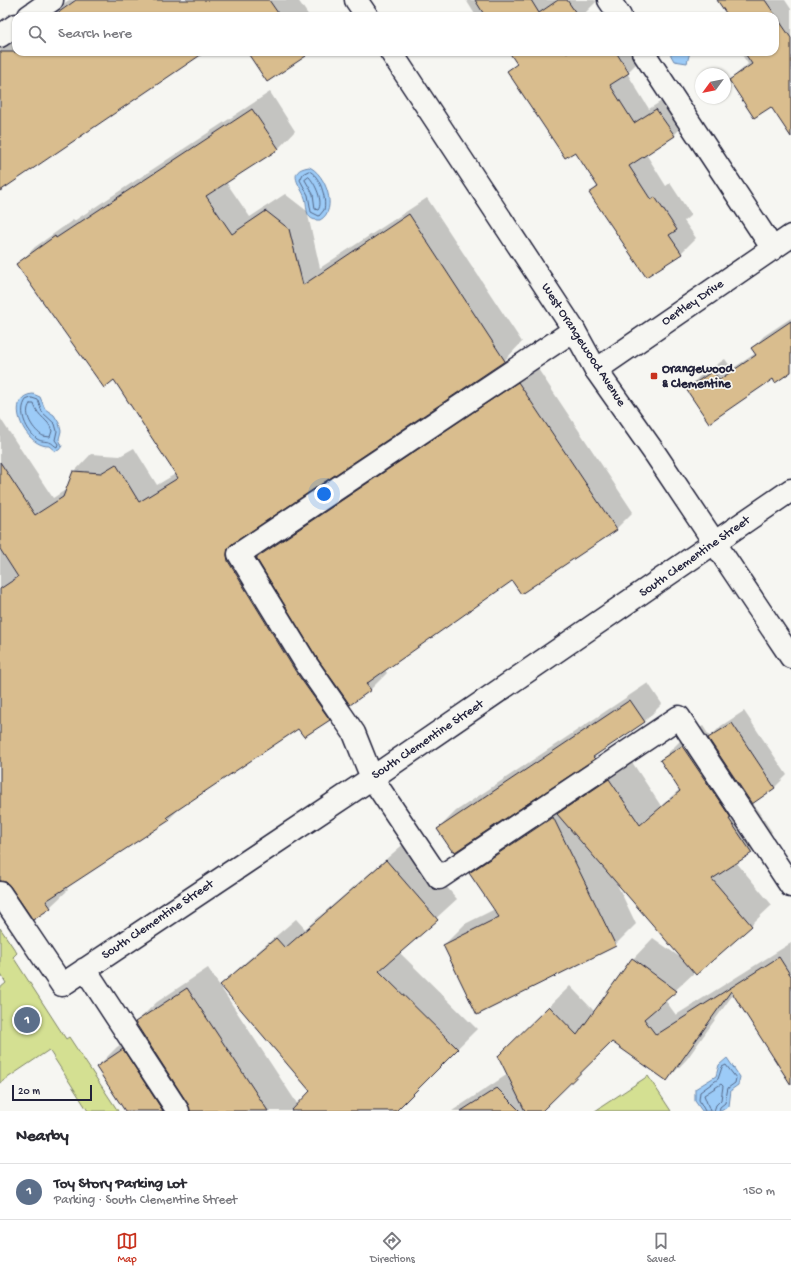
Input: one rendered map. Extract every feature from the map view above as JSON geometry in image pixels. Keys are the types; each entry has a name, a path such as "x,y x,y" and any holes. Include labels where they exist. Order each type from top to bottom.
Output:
{"street":[{"path":"35,12 52,0"},
{"path":"356,0 364,12"},
{"path":"609,0 617,12"},
{"path":"0,36 12,28"},
{"name":"West Orangewood Avenue","path":"393,56 574,330 596,370 656,455 791,656"},
{"path":"647,56 772,249"},
{"name":"Oertley Drive","path":"596,370 791,236"},
{"path":"574,330 239,554 307,665 354,733 372,778 439,878 679,716 791,886"},
{"name":"South Clementine Street","path":"0,892 62,985 372,778 715,544 791,490"},
{"path":"85,969 178,1111"}],"green space":[{"path":"0,928 17,953 13,957 66,1039 69,1037 118,1111 88,1111 49,1050 0,1083 0,988 6,983 0,973"},
{"path":"648,1076 671,1111 595,1111"}],"water":[{"path":"671,56 689,56 687,63 674,61"},
{"path":"309,167 320,176 328,192 329,208 326,215 320,220 315,220 309,216 305,198 296,180 296,175 298,172"},
{"path":"33,394 40,397 45,409 54,415 59,423 61,431 59,439 62,446 59,450 55,451 49,446 40,444 32,439 25,431 20,421 18,412 19,403 24,397"},
{"path":"727,1058 740,1077 738,1085 731,1090 729,1106 721,1111 702,1111 695,1101 695,1089 716,1076 719,1065"}],"building":[{"path":"76,0 269,0 277,12 59,12"},
{"path":"475,0 531,0 538,12 482,12"},
{"path":"558,0 567,0 575,12 540,12"},
{"path":"717,0 765,0 773,12 725,12"},
{"path":"779,20 791,38 791,137 771,107 754,118 731,83 731,79 752,64 747,56 779,56"},
{"path":"0,52 12,52 12,56 199,56 0,191"},
{"path":"250,56 306,56 267,82"},
{"path":"512,56 618,56 629,73 610,85 634,123 656,109 675,136 629,166 651,200 655,197 677,230 669,235 682,254 646,277 589,193 598,187 575,152 565,158 507,71 517,64"},
{"path":"252,109 279,149 206,196 232,234 266,211 289,229 303,285 409,214 505,361 232,544 228,549 228,561 296,672 330,720 304,737 298,729 167,817 170,820 46,901 51,908 33,920 10,886 6,882 0,881 0,589 18,577 0,549 0,462 35,515 63,497 73,471 101,473 116,464 139,502 178,478 114,380 104,388 16,264 55,236 56,238"},
{"path":"791,321 791,372 775,383 773,379 709,423 686,389 713,371 719,380 756,355 751,348"},
{"path":"518,382 617,530 521,594 512,581 366,684 371,690 350,705 317,658 256,558"},
{"path":"630,700 645,722 593,757 595,759 455,852 454,850 452,851 437,829"},
{"path":"732,723 775,788 752,804 708,738"},
{"path":"682,746 731,818 729,819 752,853 712,879 752,926 696,975 557,814 609,779 640,825 680,791 660,760"},
{"path":"553,817 616,946 477,1015 443,945 499,917 469,873"},
{"path":"386,860 438,920 379,971 458,1049 396,1111 291,1111 310,1091 220,985 276,938 285,948"},
{"path":"779,957 791,976 791,1085 731,991 667,1081 612,1042 542,1111 525,1111 498,1056 549,1006 577,1035 632,958 677,991 644,1019 656,1035"},
{"path":"187,988 268,1111 190,1111 188,1104 135,1022"},
{"path":"123,1049 163,1111 125,1111 96,1067"},
{"path":"497,1088 520,1111 461,1111"}],"place":[{"name":"Orangewood & Clementine","path":"654,376"},
{"name":"Toy Story Parking Lot","path":"27,1020"}]}
